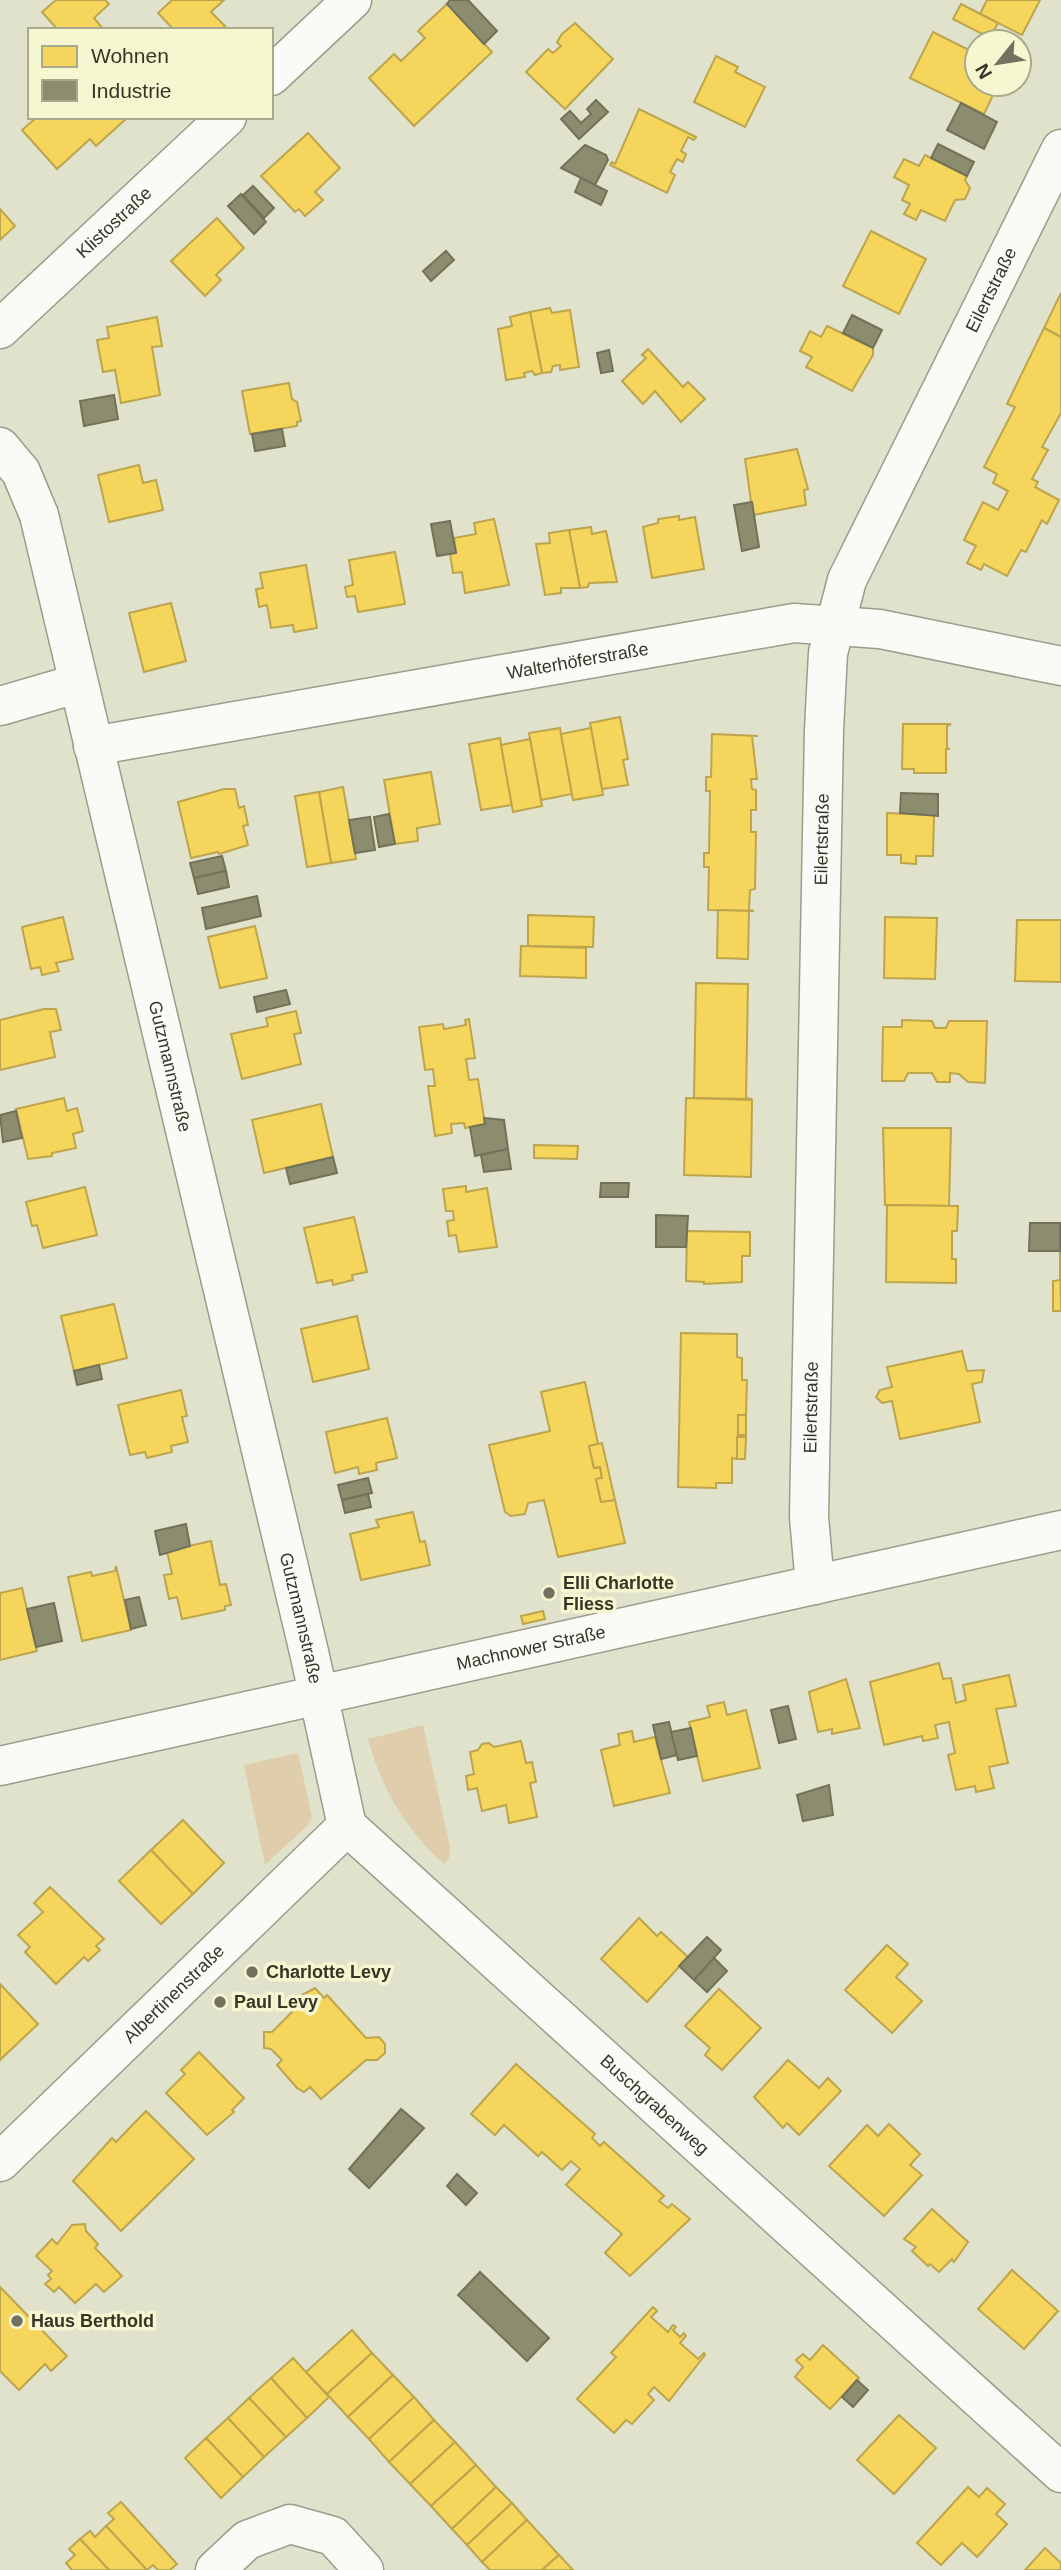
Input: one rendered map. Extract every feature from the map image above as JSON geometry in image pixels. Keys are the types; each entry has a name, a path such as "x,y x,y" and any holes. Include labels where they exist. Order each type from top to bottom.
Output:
{"street":[{"path":"273,74 352,0"},
{"name":"Klistostraße","path":"0,329 225,119"},
{"name":"Eilertstraße","path":"815,1585 809,1517 819,972 824,730 828,661 834,624 846,580 1061,149"},
{"name":"Gutzmannstraße","path":"0,447 21,472 39,515 76,684 318,1695"},
{"name":"Walterhöferstraße","path":"93,746 794,623 880,629 1061,666"},
{"path":"0,706 76,684"},
{"name":"Machnower Straße","path":"0,1766 1061,1531"},
{"path":"318,1695 347,1826"},
{"name":"Albertinenstraße","path":"0,2162 347,1826"},
{"name":"Buschgrabenweg","path":"347,1826 1061,2473"},
{"path":"215,2570 247,2540 290,2524 333,2536 364,2570"}],"shaded area":[{"path":"423,1725 450,1847 449,1858 444,1864 418,1837 397,1808 380,1775 368,1739"},
{"path":"298,1753 312,1817 308,1825 265,1865 244,1765"}],"building: Wohnen":[{"path":"56,0 105,0 109,4 94,18 102,28 56,28 42,12"},
{"path":"172,0 224,0 211,12 225,26 172,28 158,13"},
{"path":"987,0 1040,0 1026,28 1008,28 980,14"},
{"path":"447,4 492,52 414,126 369,78 394,54 401,61 425,38 418,31"},
{"path":"961,4 998,23 995,28 971,28 953,19"},
{"path":"575,23 613,59 565,109 526,72 548,49 553,53 561,46 557,42"},
{"path":"933,32 963,47 963,98 992,98 984,114 910,78"},
{"path":"716,56 738,67 735,72 765,87 745,127 694,102"},
{"path":"639,109 696,137 694,140 688,137 681,151 686,154 683,162 677,159 670,172 675,175 667,193 610,165 612,162 615,164"},
{"path":"35,119 126,119 96,146 90,139 57,169 22,130"},
{"path":"308,133 340,168 315,192 323,200 305,216 299,209 295,212 261,176"},
{"path":"925,155 967,176 965,180 970,188 965,199 955,200 945,221 921,210 916,220 904,214 910,204 902,200 909,185 894,177 904,159 919,166"},
{"path":"0,209 15,226 0,240"},
{"path":"217,218 244,248 216,275 221,280 205,296 171,261"},
{"path":"871,231 926,259 899,314 843,286"},
{"path":"1061,293 1061,337 1044,328"},
{"path":"550,308 552,313 570,310 579,367 560,370 560,365 553,366 551,372 542,373 530,312"},
{"path":"530,312 542,373 535,375 532,371 524,373 525,377 506,380 498,329 512,326 510,317"},
{"path":"157,317 162,346 152,347 160,395 121,403 115,370 103,372 97,340 109,338 107,327"},
{"path":"827,326 873,348 873,355 852,391 806,367 812,357 800,351 810,331 821,337"},
{"path":"1044,328 1061,337 1061,413 1042,447 1048,450 1032,479 1038,482 1035,487 1059,500 1047,524 1042,520 1026,552 1021,550 1007,576 984,564 981,570 967,563 976,546 964,540 983,502 998,510 1008,491 993,483 997,474 984,467 1015,407 1007,404"},
{"path":"648,349 683,387 688,382 705,399 681,422 655,391 643,404 622,381 646,358 642,355"},
{"path":"289,383 301,421 297,422 297,426 250,434 242,391"},
{"path":"797,449 808,489 804,490 806,505 753,515 745,459"},
{"path":"139,465 143,483 156,480 163,510 109,522 98,475"},
{"path":"679,516 679,520 695,517 704,569 652,578 643,527 658,523 658,519"},
{"path":"494,519 509,585 465,593 462,572 453,573 450,554 456,553 454,538 476,534 474,523"},
{"path":"591,527 592,534 606,531 617,582 589,583 588,587 580,588 569,530"},
{"path":"569,530 580,588 561,588 561,593 545,595 536,544 550,543 549,533"},
{"path":"395,552 405,604 358,612 355,596 347,597 345,587 353,585 349,560"},
{"path":"306,565 317,628 294,632 293,625 271,628 267,605 259,607 256,589 263,588 260,573"},
{"path":"171,603 186,661 144,672 129,613"},
{"path":"620,717 628,759 623,760 628,785 602,789 590,723"},
{"path":"903,724 951,724 947,726 947,748 950,749 946,749 946,773 914,773 914,769 902,769"},
{"path":"560,728 572,794 541,800 529,733"},
{"path":"591,728 603,795 573,800 561,734"},
{"path":"712,734 758,736 752,736 757,779 751,779 752,789 756,790 756,810 751,810 751,832 756,832 755,889 750,890 749,910 754,911 708,910 709,867 704,867 704,853 709,853 710,791 706,791 706,777 711,777"},
{"path":"500,738 512,805 481,810 469,744"},
{"path":"530,739 542,806 513,812 501,745"},
{"path":"431,772 440,824 417,828 418,841 395,844 384,780"},
{"path":"343,787 356,859 331,863 319,792"},
{"path":"224,789 235,789 239,808 244,806 248,825 243,826 248,845 219,854 218,852 191,858 178,802"},
{"path":"319,792 331,863 307,867 295,796"},
{"path":"887,813 934,815 933,856 916,856 916,864 901,863 901,855 887,855"},
{"path":"718,910 749,911 748,959 717,958"},
{"path":"528,915 594,917 593,947 528,946"},
{"path":"63,917 73,959 56,963 59,971 42,975 40,967 31,969 22,927"},
{"path":"885,917 937,918 935,979 884,978"},
{"path":"1017,920 1061,920 1061,982 1015,981"},
{"path":"255,926 267,978 220,988 208,937"},
{"path":"521,946 586,948 586,978 520,976"},
{"path":"696,983 748,984 746,1098 752,1099 694,1098"},
{"path":"44,1009 56,1009 61,1030 50,1032 55,1057 0,1070 0,1020"},
{"path":"296,1011 301,1033 294,1034 301,1064 242,1079 231,1034 268,1026 266,1018"},
{"path":"469,1019 475,1058 466,1059 469,1080 478,1079 485,1124 465,1128 464,1123 451,1124 452,1133 435,1136 428,1086 435,1086 433,1069 425,1070 419,1027 443,1024 444,1029 466,1025 465,1020"},
{"path":"902,1020 932,1021 935,1028 946,1028 949,1021 987,1021 985,1083 968,1082 959,1074 950,1073 950,1082 937,1082 932,1073 908,1073 904,1081 882,1081 883,1027 902,1027"},
{"path":"64,1098 67,1111 77,1108 83,1131 73,1134 76,1148 52,1153 52,1156 28,1159 16,1109"},
{"path":"686,1098 752,1100 751,1177 684,1175"},
{"path":"321,1104 333,1157 264,1173 252,1120"},
{"path":"883,1128 951,1128 949,1206 885,1205"},
{"path":"534,1145 578,1146 577,1159 534,1158"},
{"path":"466,1186 466,1192 487,1188 497,1247 459,1252 456,1235 449,1236 447,1221 454,1220 453,1211 446,1211 443,1189"},
{"path":"85,1187 97,1235 43,1248 37,1225 32,1226 26,1202"},
{"path":"887,1205 958,1206 957,1231 952,1231 952,1259 956,1259 956,1283 886,1282"},
{"path":"354,1217 367,1272 352,1275 353,1280 333,1285 332,1280 317,1283 304,1228"},
{"path":"687,1231 750,1232 750,1256 742,1256 742,1282 704,1284 686,1281"},
{"path":"1060,1251 1061,1311 1053,1311 1053,1281 1060,1280"},
{"path":"114,1304 127,1358 74,1371 61,1316"},
{"path":"357,1316 369,1369 313,1382 301,1329"},
{"path":"681,1333 737,1334 737,1357 742,1358 742,1380 747,1380 746,1415 738,1415 738,1435 746,1435 737,1437 737,1459 732,1458 732,1483 716,1483 716,1488 678,1487"},
{"path":"962,1351 967,1371 984,1370 982,1382 972,1384 980,1422 900,1439 892,1401 882,1403 876,1397 880,1390 892,1387 887,1367"},
{"path":"585,1382 598,1444 589,1446 594,1468 600,1467 602,1478 596,1479 601,1502 615,1500 625,1543 558,1557 544,1500 528,1503 525,1514 511,1516 505,1512 489,1445 550,1431 541,1392"},
{"path":"181,1390 187,1416 182,1417 188,1442 171,1446 172,1452 147,1458 145,1452 130,1455 118,1405"},
{"path":"738,1415 746,1415 746,1435 738,1435"},
{"path":"387,1418 397,1458 376,1463 377,1470 359,1474 358,1467 335,1473 326,1432"},
{"path":"737,1437 746,1437 745,1459 737,1459"},
{"path":"602,1443 615,1500 601,1502 596,1479 602,1478 600,1467 594,1468 589,1446"},
{"path":"413,1512 420,1542 425,1541 430,1565 361,1580 350,1534 379,1527 376,1520"},
{"path":"211,1541 220,1585 226,1584 231,1605 225,1606 225,1610 182,1619 177,1597 169,1599 164,1575 172,1574 167,1551"},
{"path":"116,1566 131,1630 82,1641 68,1577 115,1571"},
{"path":"22,1588 37,1651 0,1660 0,1593"},
{"path":"543,1611 545,1619 523,1624 521,1616"},
{"path":"939,1663 943,1679 951,1678 956,1703 966,1700 963,1685 1009,1675 1016,1706 996,1709 1008,1763 989,1767 994,1788 976,1792 975,1786 956,1790 948,1755 955,1753 949,1722 935,1725 938,1738 923,1741 922,1736 884,1745 870,1682"},
{"path":"846,1679 860,1728 832,1734 832,1729 818,1732 809,1692"},
{"path":"724,1702 727,1715 746,1710 760,1768 703,1781 689,1722 710,1717 707,1706"},
{"path":"632,1731 634,1742 655,1737 670,1793 614,1806 601,1750 620,1745 618,1734"},
{"path":"521,1741 526,1763 532,1762 536,1782 530,1783 537,1817 509,1823 506,1805 482,1811 477,1788 468,1790 466,1776 474,1774 470,1752 478,1750 482,1744 489,1743 494,1747"},
{"path":"183,1820 224,1863 193,1894 151,1850"},
{"path":"151,1850 193,1894 161,1924 119,1881"},
{"path":"50,1887 104,1939 96,1946 100,1950 88,1961 84,1957 56,1984 25,1952 30,1947 18,1935 43,1912 34,1903"},
{"path":"639,1918 657,1936 661,1932 688,1957 647,2002 601,1959"},
{"path":"887,1945 908,1964 896,1977 922,2001 892,2033 845,1990"},
{"path":"0,1984 38,2024 0,2060"},
{"path":"315,1988 324,1998 327,1995 366,2038 379,2037 385,2044 385,2053 377,2060 366,2060 321,2099 310,2087 304,2092 297,2088 277,2065 282,2060 271,2049 264,2048 264,2032 272,2032 296,2008 294,2006 300,1996"},
{"path":"719,1989 761,2028 722,2070 705,2055 710,2048 685,2026"},
{"path":"199,2052 244,2098 232,2110 234,2112 207,2135 166,2093 185,2074 181,2070"},
{"path":"788,2060 819,2088 828,2078 841,2091 799,2135 787,2123 783,2128 754,2097"},
{"path":"516,2064 595,2134 592,2138 600,2146 604,2142 664,2196 659,2201 668,2208 672,2204 690,2219 630,2276 605,2253 622,2234 566,2185 580,2169 571,2161 562,2170 542,2152 538,2156 504,2125 495,2135 471,2114"},
{"path":"146,2111 194,2159 121,2231 73,2181 112,2138 116,2142"},
{"path":"889,2124 920,2154 910,2165 922,2175 884,2216 829,2166 867,2125 878,2136"},
{"path":"932,2209 968,2242 954,2262 952,2259 939,2272 912,2251 916,2247 904,2239"},
{"path":"85,2224 86,2231 98,2244 95,2248 122,2276 104,2292 96,2284 75,2303 59,2287 54,2292 45,2284 51,2279 48,2275 52,2271 36,2256 52,2239 57,2244 72,2225"},
{"path":"1012,2270 1058,2311 1024,2349 978,2309"},
{"name":"Haus Berthold","path":"0,2287 67,2356 51,2371 45,2364 19,2390 0,2371"},
{"path":"653,2307 657,2311 651,2317 668,2332 673,2325 676,2327 673,2330 680,2337 684,2333 686,2336 680,2343 698,2359 704,2353 705,2355 669,2401 654,2387 648,2394 654,2400 632,2424 626,2420 614,2433 577,2399 616,2357 611,2353"},
{"path":"352,2330 372,2353 327,2394 306,2372"},
{"path":"823,2345 859,2378 830,2409 795,2377 803,2367 796,2360 803,2354 810,2360"},
{"path":"372,2353 393,2375 348,2417 327,2394"},
{"path":"293,2358 329,2397 307,2418 271,2378"},
{"path":"393,2375 414,2397 369,2439 348,2417"},
{"path":"271,2378 307,2418 286,2437 249,2398"},
{"path":"414,2397 434,2420 389,2462 369,2439"},
{"path":"249,2398 286,2437 264,2457 228,2418"},
{"path":"899,2415 936,2448 894,2494 857,2460"},
{"path":"228,2418 264,2457 243,2477 206,2438"},
{"path":"434,2420 455,2442 410,2484 389,2462"},
{"path":"206,2438 243,2477 221,2498 185,2458"},
{"path":"455,2442 476,2465 431,2506 410,2484"},
{"path":"476,2465 496,2487 452,2529 431,2506"},
{"path":"496,2487 512,2503 467,2545 452,2529"},
{"path":"968,2487 979,2497 987,2488 1005,2504 996,2514 1007,2524 977,2557 962,2543 941,2565 917,2543"},
{"path":"121,2502 177,2564 170,2570 158,2570 153,2565 147,2570 106,2526 114,2519 108,2513"},
{"path":"512,2503 527,2520 482,2562 467,2545"},
{"path":"527,2520 559,2555 542,2570 490,2570 482,2562"},
{"path":"106,2526 147,2570 109,2570 80,2539 90,2531 95,2537"},
{"path":"80,2539 109,2570 72,2570 66,2563 75,2555 69,2549"},
{"path":"1045,2548 1061,2563 1061,2570 1025,2570"},
{"path":"559,2555 573,2570 542,2570"}],"building: Industrie":[{"path":"450,0 468,0 497,31 484,44 447,4"},
{"path":"596,100 608,112 579,139 561,119 570,111 581,123 591,114 587,109"},
{"path":"961,103 997,122 984,149 947,130"},
{"path":"938,144 974,162 967,176 931,158"},
{"path":"585,145 606,155 608,160 595,185 561,168"},
{"path":"581,178 607,191 601,205 575,192"},
{"path":"253,186 274,208 264,218 243,195"},
{"path":"241,194 266,222 254,234 228,206"},
{"path":"446,251 454,260 431,281 423,271"},
{"path":"852,315 882,330 873,348 843,333"},
{"path":"609,350 613,371 601,373 597,353"},
{"path":"114,395 118,419 84,426 80,401"},
{"path":"282,429 285,446 255,451 252,434"},
{"path":"752,502 759,547 742,551 734,505"},
{"path":"450,521 456,553 437,556 431,524"},
{"path":"901,793 938,794 938,816 900,813"},
{"path":"389,814 395,844 379,847 374,817"},
{"path":"370,817 375,850 355,853 349,820"},
{"path":"222,856 226,871 194,878 190,863"},
{"path":"226,871 229,887 198,894 194,878"},
{"path":"257,896 261,916 206,929 202,908"},
{"path":"286,990 290,1004 257,1012 254,997"},
{"path":"16,1111 22,1138 3,1142 0,1115"},
{"path":"484,1118 504,1120 508,1149 475,1156 470,1127 485,1124"},
{"path":"508,1149 511,1169 484,1172 481,1155"},
{"path":"333,1157 337,1173 290,1184 286,1168"},
{"path":"601,1183 629,1183 628,1197 600,1197"},
{"path":"656,1215 688,1216 686,1247 656,1247"},
{"path":"1030,1223 1060,1223 1060,1251 1029,1251"},
{"path":"99,1365 102,1379 77,1385 74,1371"},
{"path":"368,1478 372,1493 342,1500 338,1485"},
{"path":"368,1494 371,1507 345,1513 342,1500"},
{"path":"186,1524 190,1546 160,1555 155,1531"},
{"path":"139,1597 146,1625 131,1629 125,1600"},
{"path":"54,1603 62,1641 36,1647 27,1609"},
{"path":"788,1706 796,1739 779,1743 771,1710"},
{"path":"669,1722 677,1755 661,1759 653,1725"},
{"path":"691,1728 697,1756 678,1760 671,1732"},
{"path":"829,1785 833,1815 803,1821 797,1795"},
{"path":"707,1937 721,1950 694,1980 679,1966"},
{"path":"714,1958 727,1971 707,1992 694,1980"},
{"path":"401,2109 424,2128 369,2188 349,2169"},
{"path":"457,2174 477,2193 466,2205 447,2186"},
{"path":"480,2272 549,2338 527,2361 458,2295"},
{"path":"857,2380 868,2390 853,2407 842,2397"}],"place":[{"name":"Elli Charlotte Fliess","path":"549,1593"},
{"name":"Charlotte Levy","path":"252,1972"},
{"name":"Paul Levy","path":"220,2002"},
{"name":"Haus Berthold","path":"17,2321"}]}
